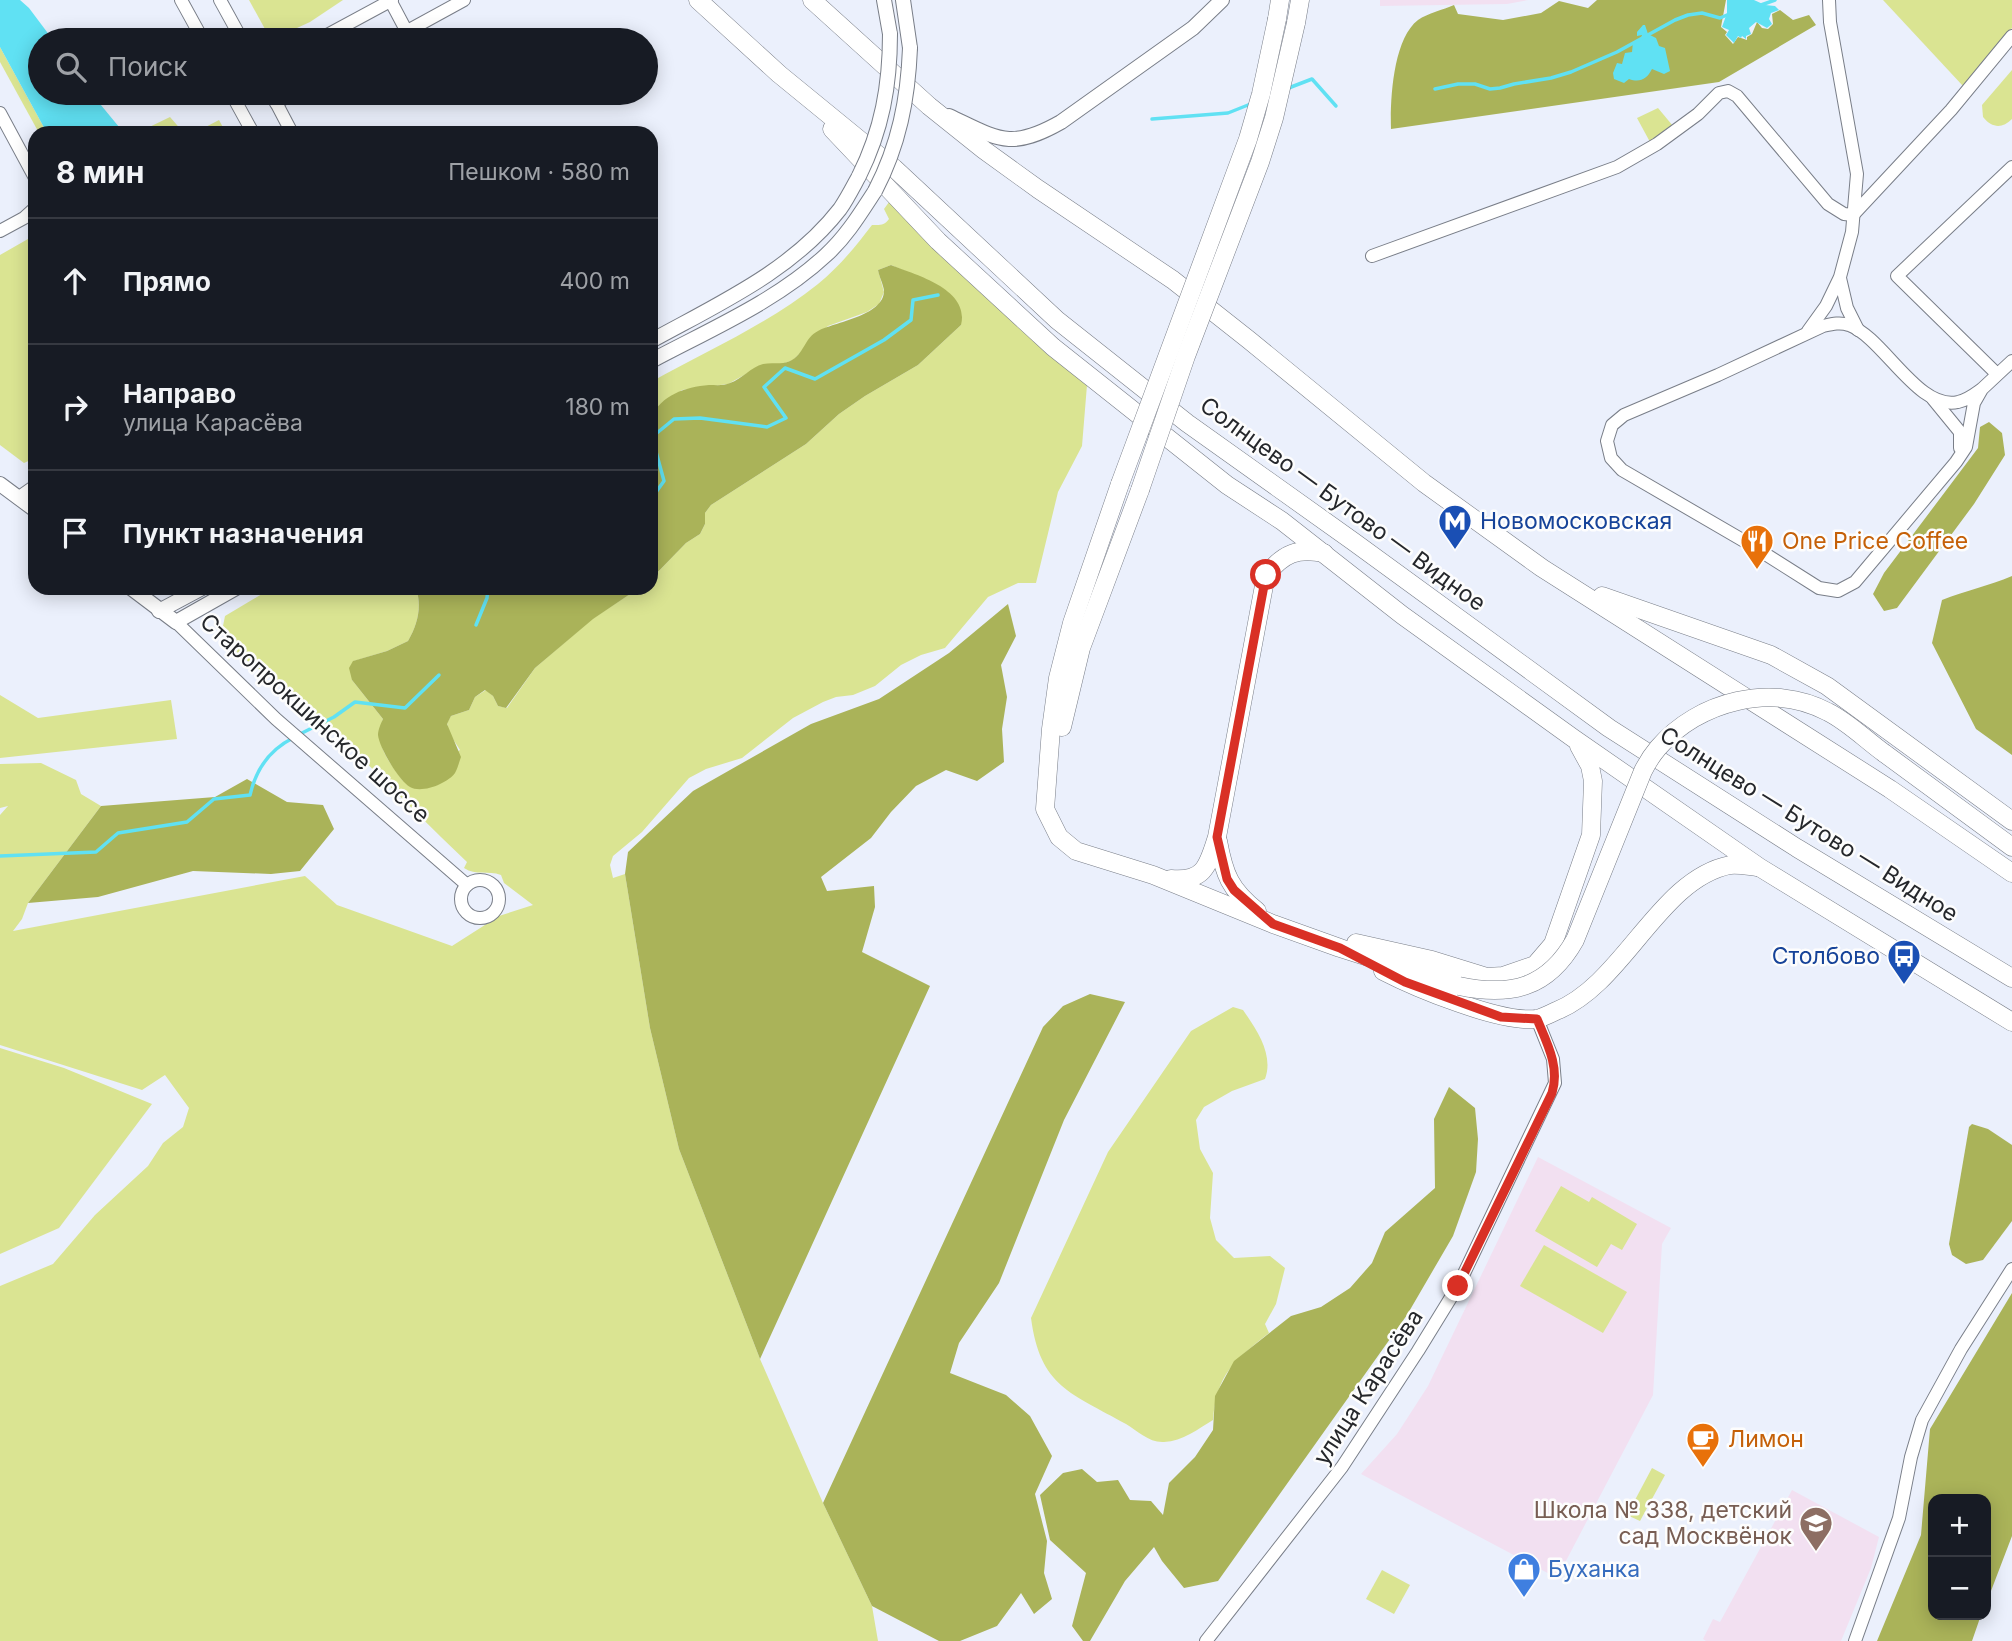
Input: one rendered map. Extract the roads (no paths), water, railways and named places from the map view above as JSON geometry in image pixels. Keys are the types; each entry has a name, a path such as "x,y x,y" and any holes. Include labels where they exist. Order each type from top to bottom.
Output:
{"main road":[{"name":"Солнцево — Бутово — Видное","path":"698,0 779,74 894,168 1057,320 1187,423 1609,728 1797,848 2012,978"},
{"path":"812,0 929,106 1038,189 1173,281 1424,483 1542,568 1890,789 2012,873"},
{"path":"1280,0 1261,94 1248,139 1120,484 1061,663 1051,729 1045,809 1059,837 1076,851 1161,878 1282,928 1483,992 1509,991 1527,986 1549,974 1565,958 1575,940 1643,771 1657,749 1675,731 1699,716 1747,698 1772,696 1799,701 1829,712 2012,846"},
{"path":"1047,777 1078,657 1186,356 1260,162 1274,118 1300,0"},
{"path":"779,74 938,241 1053,347 1227,485 1325,553 1402,615 1573,738 1759,867 2012,1022"},
{"path":"1161,878 1195,878 1203,871 1217,837 1266,575 1283,557 1295,552 1306,550 1325,553"},
{"path":"1542,568 1618,603 1771,655 1827,686 2012,821"},
{"path":"1217,837 1227,879 1234,890 1282,928 1432,960 1487,976 1503,976 1535,965 1553,944 1591,835 1593,781 1585,754 1573,738"},
{"path":"1984,824 2012,841"},
{"path":"1340,948 1405,982 1501,1017 1537,1019 1573,1004 1598,984 1682,891 1699,877 1733,865 1759,867"}],"street":[{"path":"181,0 196,28"},
{"path":"220,0 235,28"},
{"path":"340,28 391,0 405,28"},
{"path":"414,28 464,0"},
{"path":"658,337 785,264 813,239 841,207 869,155 882,117 890,70 890,34 884,0"},
{"path":"658,357 800,278 827,254 848,230 875,191 898,136 905,109 910,48 903,0"},
{"path":"929,106 1003,139 1019,140 1038,135 1061,122 1193,28 1222,0"},
{"path":"1806,334 1826,306 1840,277 1852,232 1857,174 1830,22 1829,0"},
{"path":"1853,215 1951,110 2012,36"},
{"path":"1372,256 1617,167 1657,144 1724,91 1737,96 1828,204 1843,214 1853,215"},
{"path":"238,105 249,126"},
{"path":"277,105 288,126"},
{"path":"0,113 28,165"},
{"path":"1997,374 1897,276 2012,167"},
{"path":"0,231 28,214"},
{"path":"1840,277 1847,308 1858,330 1931,397 1960,432 1961,446 1956,462"},
{"path":"1858,330 1837,323 1806,334 1624,415 1617,419 1608,432 1607,445 1611,458 1622,470 1639,481 1751,545 1819,588 1833,592 1847,588 1855,582 1956,462 1966,447 1971,412 1982,389"},
{"path":"1931,397 1956,403 1968,399 2012,361"},
{"path":"0,484 28,505"},
{"path":"18,498 28,491"},
{"name":"Старопрокшинское шоссе","path":"140,595 176,622 276,719 467,885"},
{"path":"159,611 189,595"},
{"path":"176,622 224,595"},
{"name":"улица Карасёва","path":"1206,1641 1342,1467 1458,1286 1555,1083 1553,1059 1537,1019"},
{"path":"1855,1641 1899,1518 1911,1457 1922,1420 1961,1349 2012,1269"}],"water":[{"path":"0,0 20,0 44,28 28,28 28,98 0,47"},
{"path":"1727,0 1754,0 1775,6 1779,10 1771,13 1769,19 1772,24 1767,28 1756,22 1749,28 1751,34 1746,36 1746,39 1738,36 1734,43 1726,35 1729,30 1722,27 1727,13"},
{"path":"1643,25 1648,34 1656,38 1659,46 1665,48 1670,71 1664,74 1652,69 1643,79 1629,79 1624,83 1614,79 1617,63 1622,64 1625,53 1632,52 1633,42 1641,38 1642,35 1637,36 1637,32"},
{"path":"32,105 101,105 118,126 43,126"}],"waterway":[{"path":"1761,5 1775,0"},
{"path":"1435,89 1458,84 1475,84 1490,89 1551,78 1617,52 1688,15 1702,13 1720,18 1727,15"},
{"path":"1286,89 1312,79 1336,106"},
{"path":"1152,119 1228,113 1253,103"},
{"path":"658,432 674,419 700,418 767,427 786,418 764,387 785,368 815,379 884,340 911,320 913,300 938,295"},
{"path":"658,459 664,481 658,489"},
{"path":"476,625 487,595"},
{"path":"300,734 334,717 355,702 405,708 439,675"},
{"path":"0,856 96,852 118,833 187,822 214,799 250,795 256,777 270,754 293,738"}],"place":[{"name":"Новомосковская","path":"1455,551"},
{"name":"One Price Coffee","path":"1757,571"},
{"name":"Столбово","path":"1904,986"},
{"name":"Лимон","path":"1703,1469"},
{"name":"Школа № 338, детский сад Москвёнок","path":"1816,1553"},
{"name":"Буханка","path":"1524,1599"}]}
